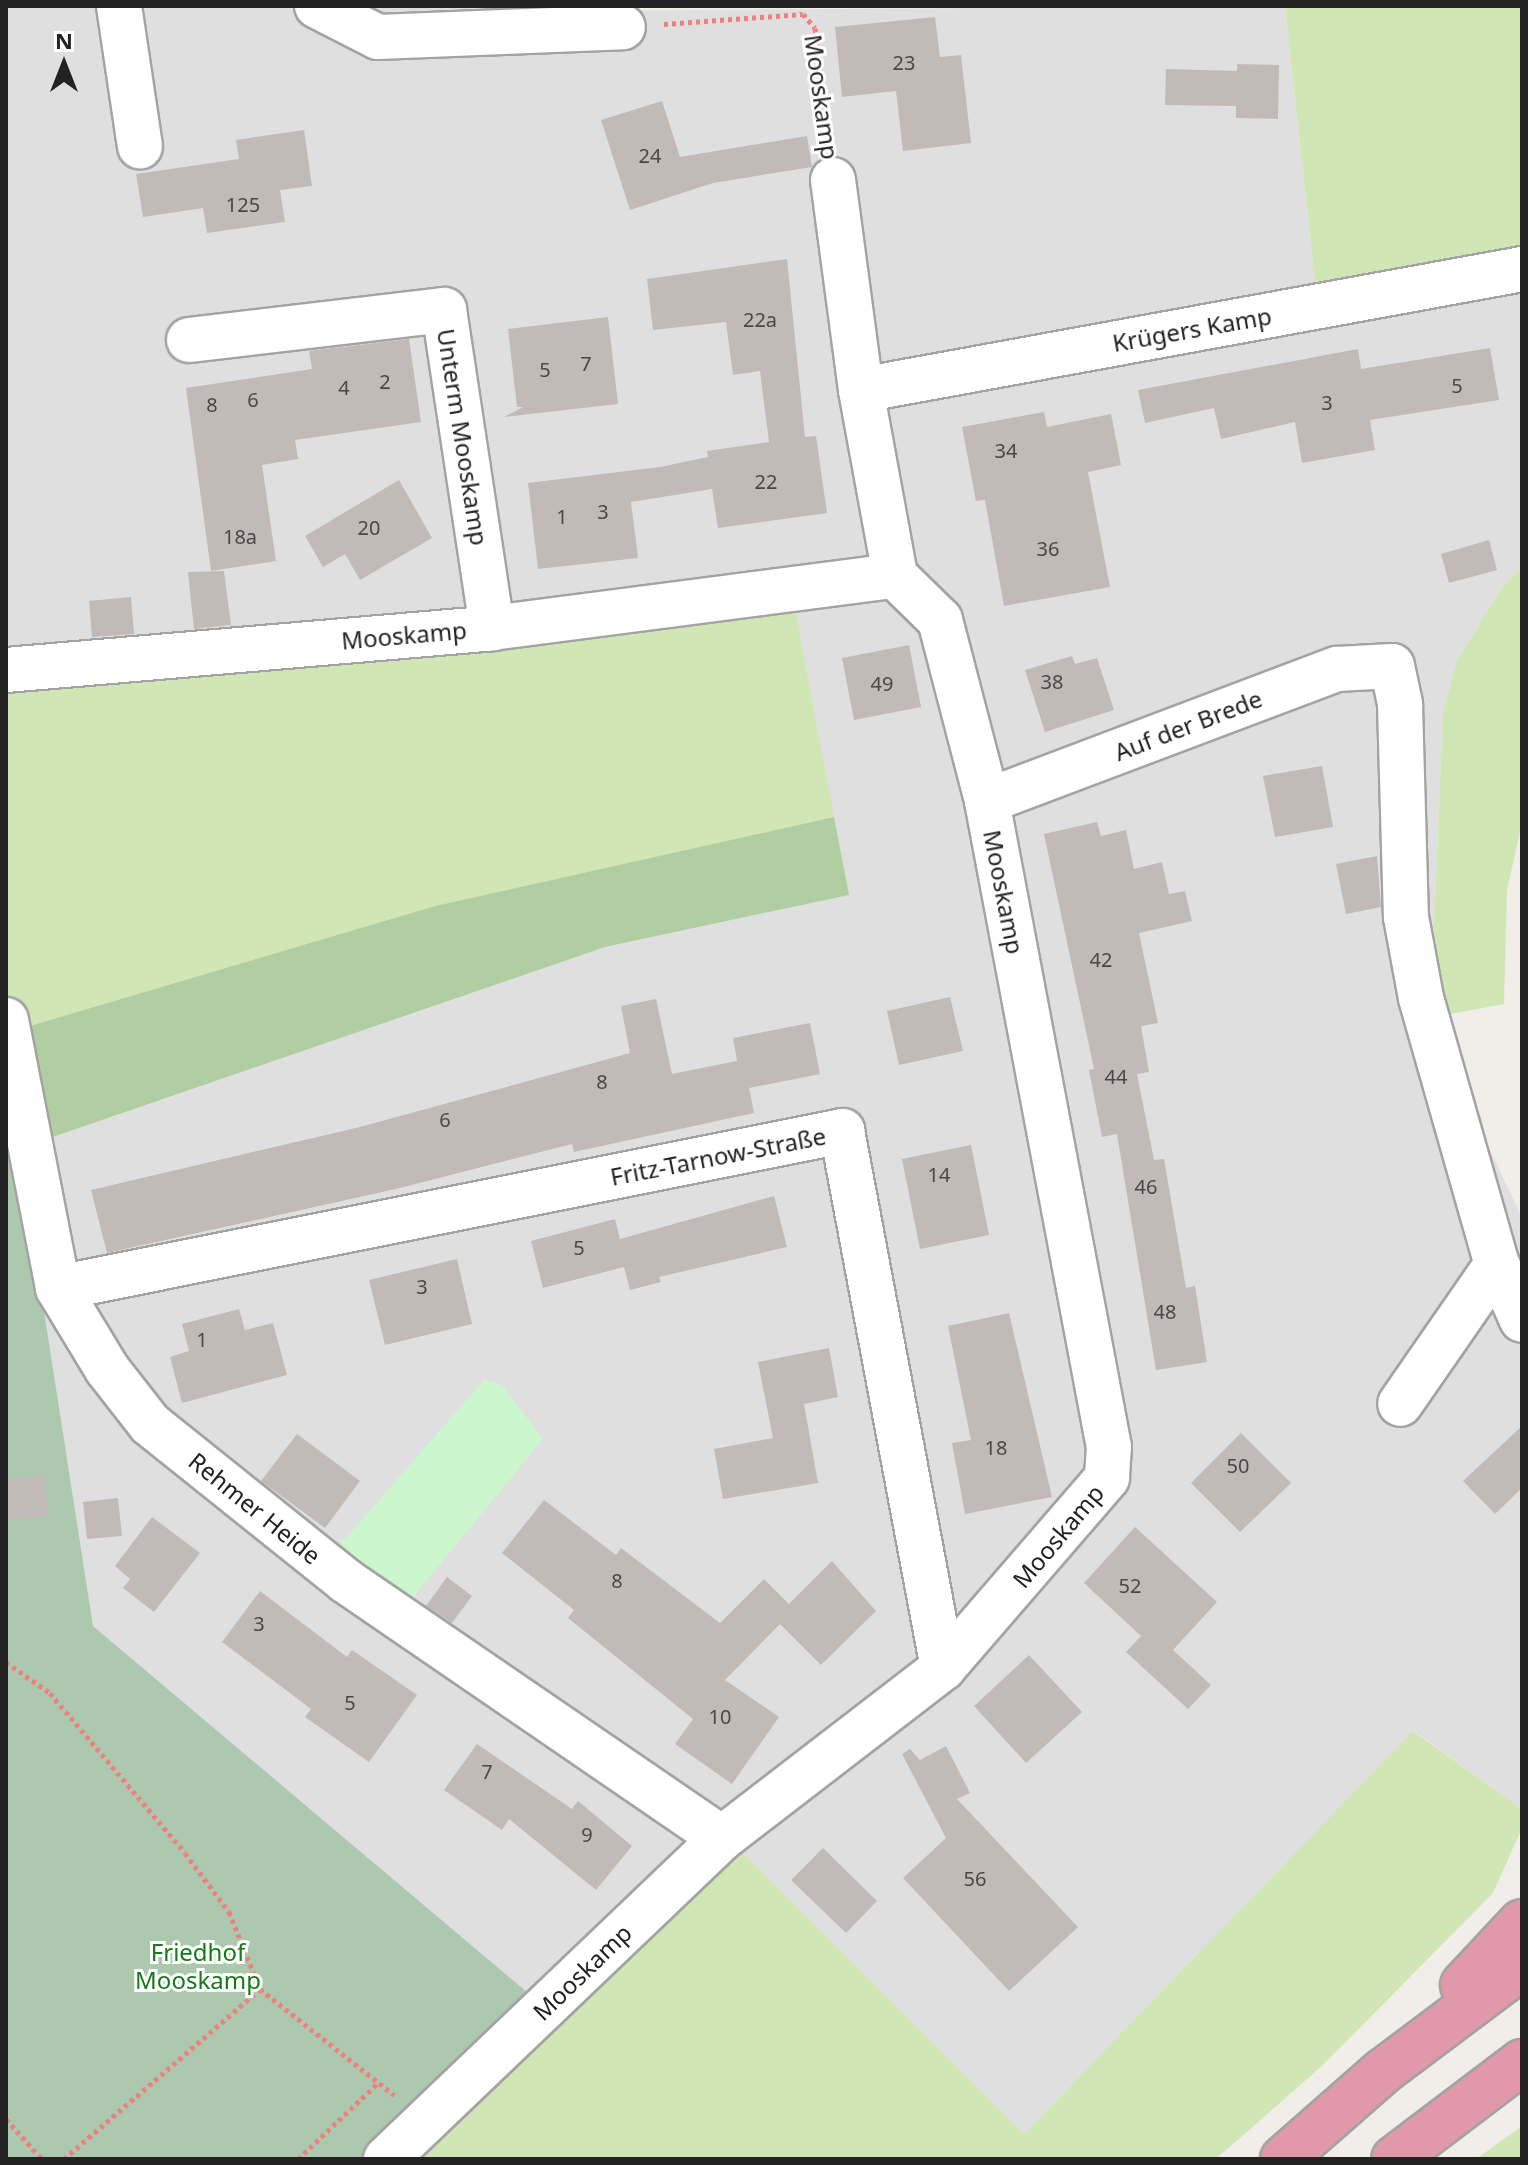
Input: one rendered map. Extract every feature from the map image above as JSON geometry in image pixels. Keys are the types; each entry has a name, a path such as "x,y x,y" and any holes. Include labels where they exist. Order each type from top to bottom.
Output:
{"highway":[{"path":"1382,2072 1522,1922"},
{"path":"1283,2159 1382,2072 1522,1967"},
{"path":"1394,2159 1522,2062"}],"street":[{"path":"119,6 140,146"},
{"path":"317,6 378,37 623,27"},
{"name":"Mooskamp","path":"386,2159 722,1838 943,1668 1107,1478 1109,1447 987,801 940,620 895,576 861,390 833,180"},
{"name":"Krügers Kamp","path":"861,390 1522,269"},
{"name":"Unterm Mooskamp","path":"189,340 444,310 492,628"},
{"name":"Mooskamp","path":"6,670 492,628 895,576"},
{"name":"Auf der Brede","path":"987,801 1337,669 1392,666 1400,705 1406,917 1421,998 1497,1264"},
{"name":"Rehmer Heide","path":"6,1020 58,1288 107,1369 150,1424 346,1581 722,1838"},
{"name":"Fritz-Tarnow-Straße","path":"58,1288 842,1131 943,1668"},
{"path":"1497,1264 1522,1320"},
{"path":"1400,1404 1497,1264"}],"path":[{"name":"Mooskamp","path":"623,27 803,14 815,28 833,180"},
{"path":"6,1662 50,1693 185,1853 229,1912 260,1989 426,2121"},
{"path":"64,2159 260,1989"},
{"path":"298,2159 378,2083"},
{"path":"6,2119 42,2159"}],"shaded area":[{"path":"6,6 557,6 558,11 1285,6 1316,291 1522,256 1522,566 1502,588 1457,660 1443,712 1434,929 1445,1015 1478,1126 1522,1217 1522,1809 1414,1731 1024,2134 741,1851 559,2019 93,1626 18,1149 605,947 848,895 794,603 6,687"}],"green space":[{"path":"1285,6 1522,6 1522,256 1316,291"},
{"path":"1522,566 1522,823 1507,890 1504,1004 1445,1015 1434,929 1443,712 1457,660 1502,588"},
{"path":"794,603 834,817 435,906 6,1033 6,687"},
{"path":"834,817 849,895 605,947 18,1149 6,1033 435,906"},
{"name":"Friedhof Mooskamp","path":"6,1067 93,1626 559,2019 409,2159 6,2159"},
{"path":"484,1380 501,1384 543,1439 399,1614 326,1561"},
{"path":"1413,1731 1522,1809 1522,1828 1493,1893 1323,2065 1216,2159 409,2159 741,1851 1024,2134"},
{"path":"1522,2126 1522,2159 1476,2159"}],"building":[{"path":"935,17 940,57 961,55 971,143 903,151 896,91 842,97 835,27"},
{"path":"1237,64 1279,65 1278,119 1236,118 1236,106 1165,105 1166,69 1237,71"},
{"path":"662,101 680,157 807,136 812,167 713,183 630,210 601,120"},
{"path":"304,130 312,186 280,190 285,222 207,233 203,208 143,217 136,174 239,159 236,140"},
{"path":"787,259 805,437 816,436 827,513 718,528 712,489 631,502 638,558 538,569 528,483 660,467 708,457 707,451 769,442 760,371 733,375 726,322 653,330 647,279"},
{"path":"608,317 618,404 504,417 523,407 517,407 508,329"},
{"path":"409,339 421,422 295,440 298,459 262,465 276,561 211,571 186,388 312,369 309,351"},
{"path":"1490,348 1499,400 1370,420 1375,450 1302,463 1295,422 1221,439 1214,408 1145,423 1138,390 1358,349 1361,369"},
{"path":"1044,412 1047,427 1111,414 1121,465 1088,472 1110,587 1004,606 985,500 976,501 962,427"},
{"path":"399,480 432,538 360,580 345,554 323,567 305,536"},
{"path":"1489,540 1497,570 1449,583 1441,554"},
{"path":"224,571 231,625 194,629 188,572"},
{"path":"131,597 134,634 92,637 89,601"},
{"path":"909,645 921,707 854,720 842,658"},
{"path":"1072,656 1075,664 1097,658 1114,710 1045,732 1025,670"},
{"path":"1322,766 1333,827 1275,837 1263,776"},
{"path":"1097,822 1101,836 1126,830 1134,869 1162,862 1169,894 1185,891 1192,921 1139,933 1158,1023 1141,1026 1149,1072 1137,1074 1154,1160 1164,1159 1186,1288 1195,1286 1207,1362 1156,1370 1117,1134 1102,1137 1089,1070 1094,1069 1044,834"},
{"path":"1377,856 1381,907 1346,914 1336,864"},
{"path":"950,997 963,1051 899,1065 887,1011"},
{"path":"656,999 672,1074 737,1061 733,1038 810,1023 820,1074 749,1088 754,1113 574,1152 572,1144 400,1188 107,1253 91,1190 360,1127 630,1053 621,1006"},
{"path":"971,1145 989,1235 920,1249 902,1159"},
{"path":"774,1196 787,1247 659,1277 661,1282 630,1290 624,1267 543,1288 531,1241 615,1219 620,1239"},
{"path":"457,1259 472,1324 385,1345 369,1280"},
{"path":"239,1309 245,1330 273,1323 287,1375 182,1403 170,1357 189,1351 182,1324"},
{"path":"1009,1313 1052,1497 965,1514 952,1443 971,1440 948,1326"},
{"path":"829,1348 838,1397 804,1404 818,1483 723,1499 714,1449 773,1438 758,1362"},
{"path":"1522,1426 1522,1488 1495,1514 1463,1481"},
{"path":"1241,1433 1291,1483 1240,1532 1191,1483"},
{"path":"297,1434 360,1481 325,1528 261,1481"},
{"path":"44,1475 49,1516 6,1520 6,1479"},
{"path":"118,1498 122,1536 87,1539 83,1502"},
{"path":"544,1500 616,1555 621,1548 720,1623 764,1579 789,1604 832,1561 876,1611 821,1665 780,1624 725,1680 779,1717 732,1784 675,1744 693,1719 568,1618 574,1610 502,1553"},
{"path":"152,1517 200,1553 154,1612 123,1588 130,1579 115,1566"},
{"path":"1135,1527 1217,1602 1173,1650 1211,1685 1188,1709 1126,1652 1141,1636 1084,1583"},
{"path":"447,1577 472,1596 452,1623 426,1606"},
{"path":"260,1591 347,1657 352,1650 417,1695 369,1762 305,1717 311,1709 222,1642"},
{"path":"1029,1655 1082,1712 1026,1763 974,1706"},
{"path":"477,1744 572,1809 578,1801 632,1846 596,1890 509,1819 502,1830 444,1790"},
{"path":"946,1746 970,1793 957,1799 1078,1927 1009,1991 903,1878 946,1838 902,1754 910,1749 920,1760"},
{"path":"823,1848 877,1901 846,1933 791,1880"}]}
